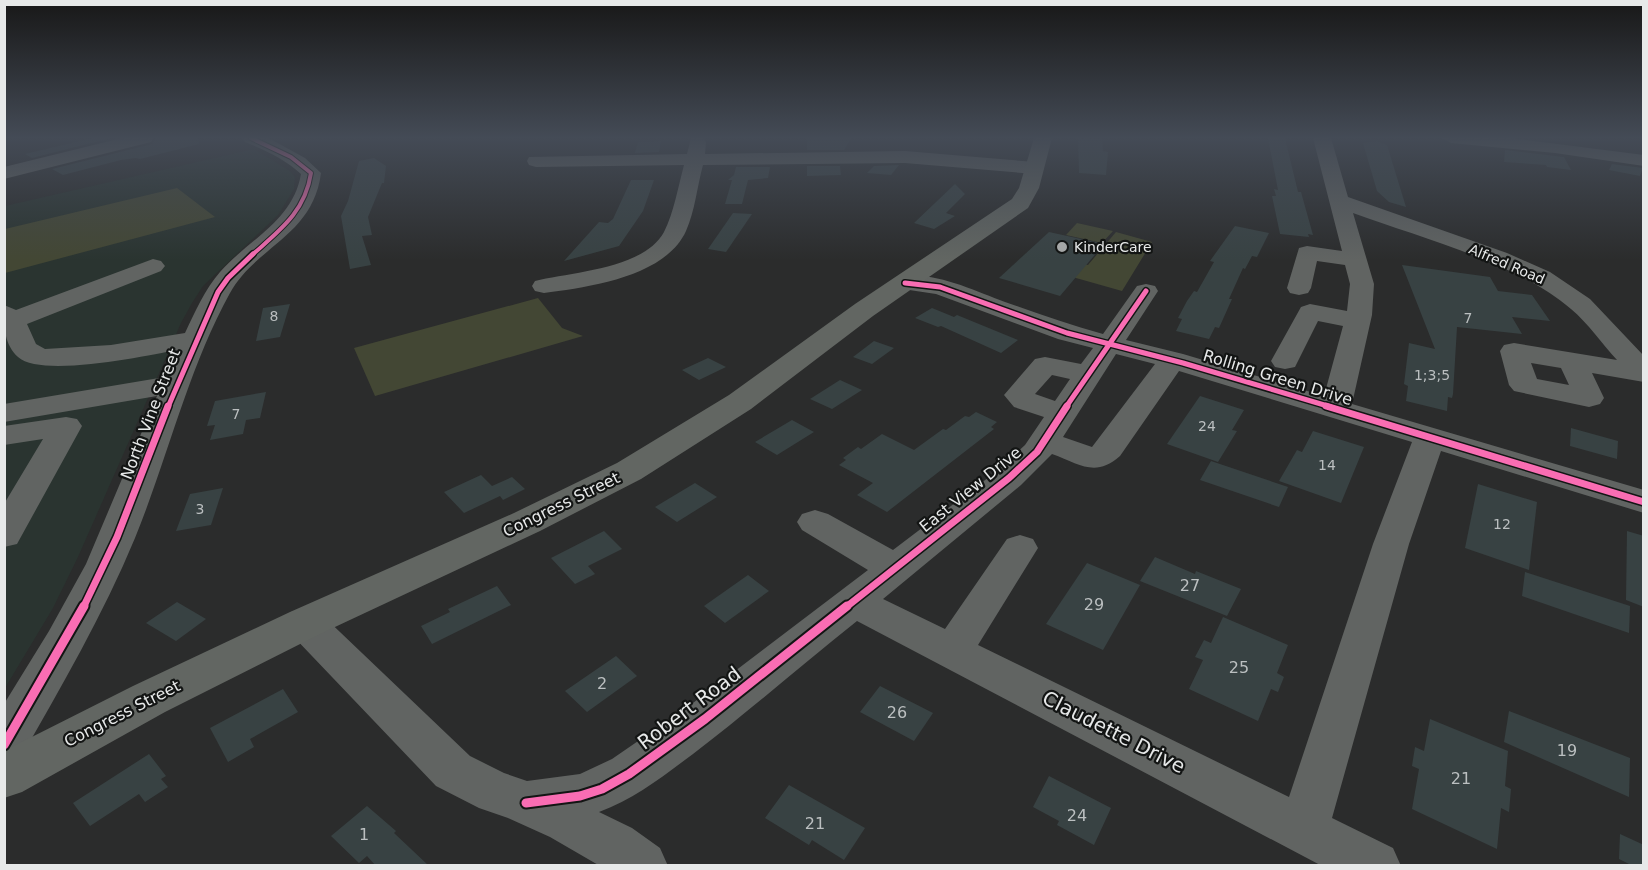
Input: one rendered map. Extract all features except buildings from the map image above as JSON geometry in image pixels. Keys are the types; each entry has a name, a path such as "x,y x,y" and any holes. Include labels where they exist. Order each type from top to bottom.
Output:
{"main road":[{"name":"Congress Street","path":"4,776 149,699 306,623 537,517 629,471 740,402 864,310 1020,203 1032,179"}],"street":[{"name":"North Vine Street","path":"4,745 63,644 117,537 175,384 219,289 236,270 268,242 295,212 306,195 311,179"},
{"path":"544,286 567,283 622,269 665,247 683,206 689,179"},
{"path":"1333,179 1362,284 1358,321 1336,409"},
{"name":"Alfred Road","path":"1339,201 1508,261 1542,277 1581,304 1642,373"},
{"path":"1299,288 1307,253 1356,260"},
{"name":"Rolling Green Drive","path":"932,265 963,282 1061,316 1098,332 1109,344"},
{"path":"153,266 9,317 22,345 31,354 47,357 76,357 194,339"},
{"name":"Rolling Green Drive","path":"905,283 940,287 1052,328 1173,360 1644,501"},
{"name":"East View Drive","path":"853,600 1009,478 1037,452 1146,291"},
{"path":"1285,361 1310,312 1358,321"},
{"path":"1044,441 1097,459 1109,449 1173,360"},
{"path":"1573,363 1642,373"},
{"path":"1063,413 1025,401 1018,395 1045,365 1088,374"},
{"path":"4,413 175,384"},
{"path":"4,436 66,426 4,535"},
{"path":"1340,852 1390,544 1430,437"},
{"path":"814,522 894,568"},
{"path":"952,651 1020,548"},
{"name":"Robert Road","path":"306,623 453,771 496,793 526,803 580,796 602,789 629,774 705,719 853,600"},
{"name":"Claudette Drive","path":"853,600 1340,852"},
{"path":"526,803 568,820 614,845 642,866"}],"shaded area":[{"path":"125,179 295,179 294,189 278,215 203,286 192,303 181,323 78,557 53,608 5,688 5,206"}],"green space":[{"path":"177,188 215,217 5,273 5,229"},
{"path":"1077,223 1113,231 1102,243 1066,235"},
{"path":"1116,232 1152,242 1122,291 1037,267 1049,256 1088,265"},
{"path":"538,298 562,328 583,336 375,396 354,348"}],"cycle path":[{"path":"4,745 64,642 105,564 177,383 218,292 241,264 288,222 300,207 308,191 310,179"},
{"path":"905,283 940,287 1067,333 1183,363 1644,502"},
{"path":"526,803 580,796 602,789 629,774 705,719 1009,478 1037,452 1146,291"}],"place":[{"name":"KinderCare","path":"1062,247"}]}
